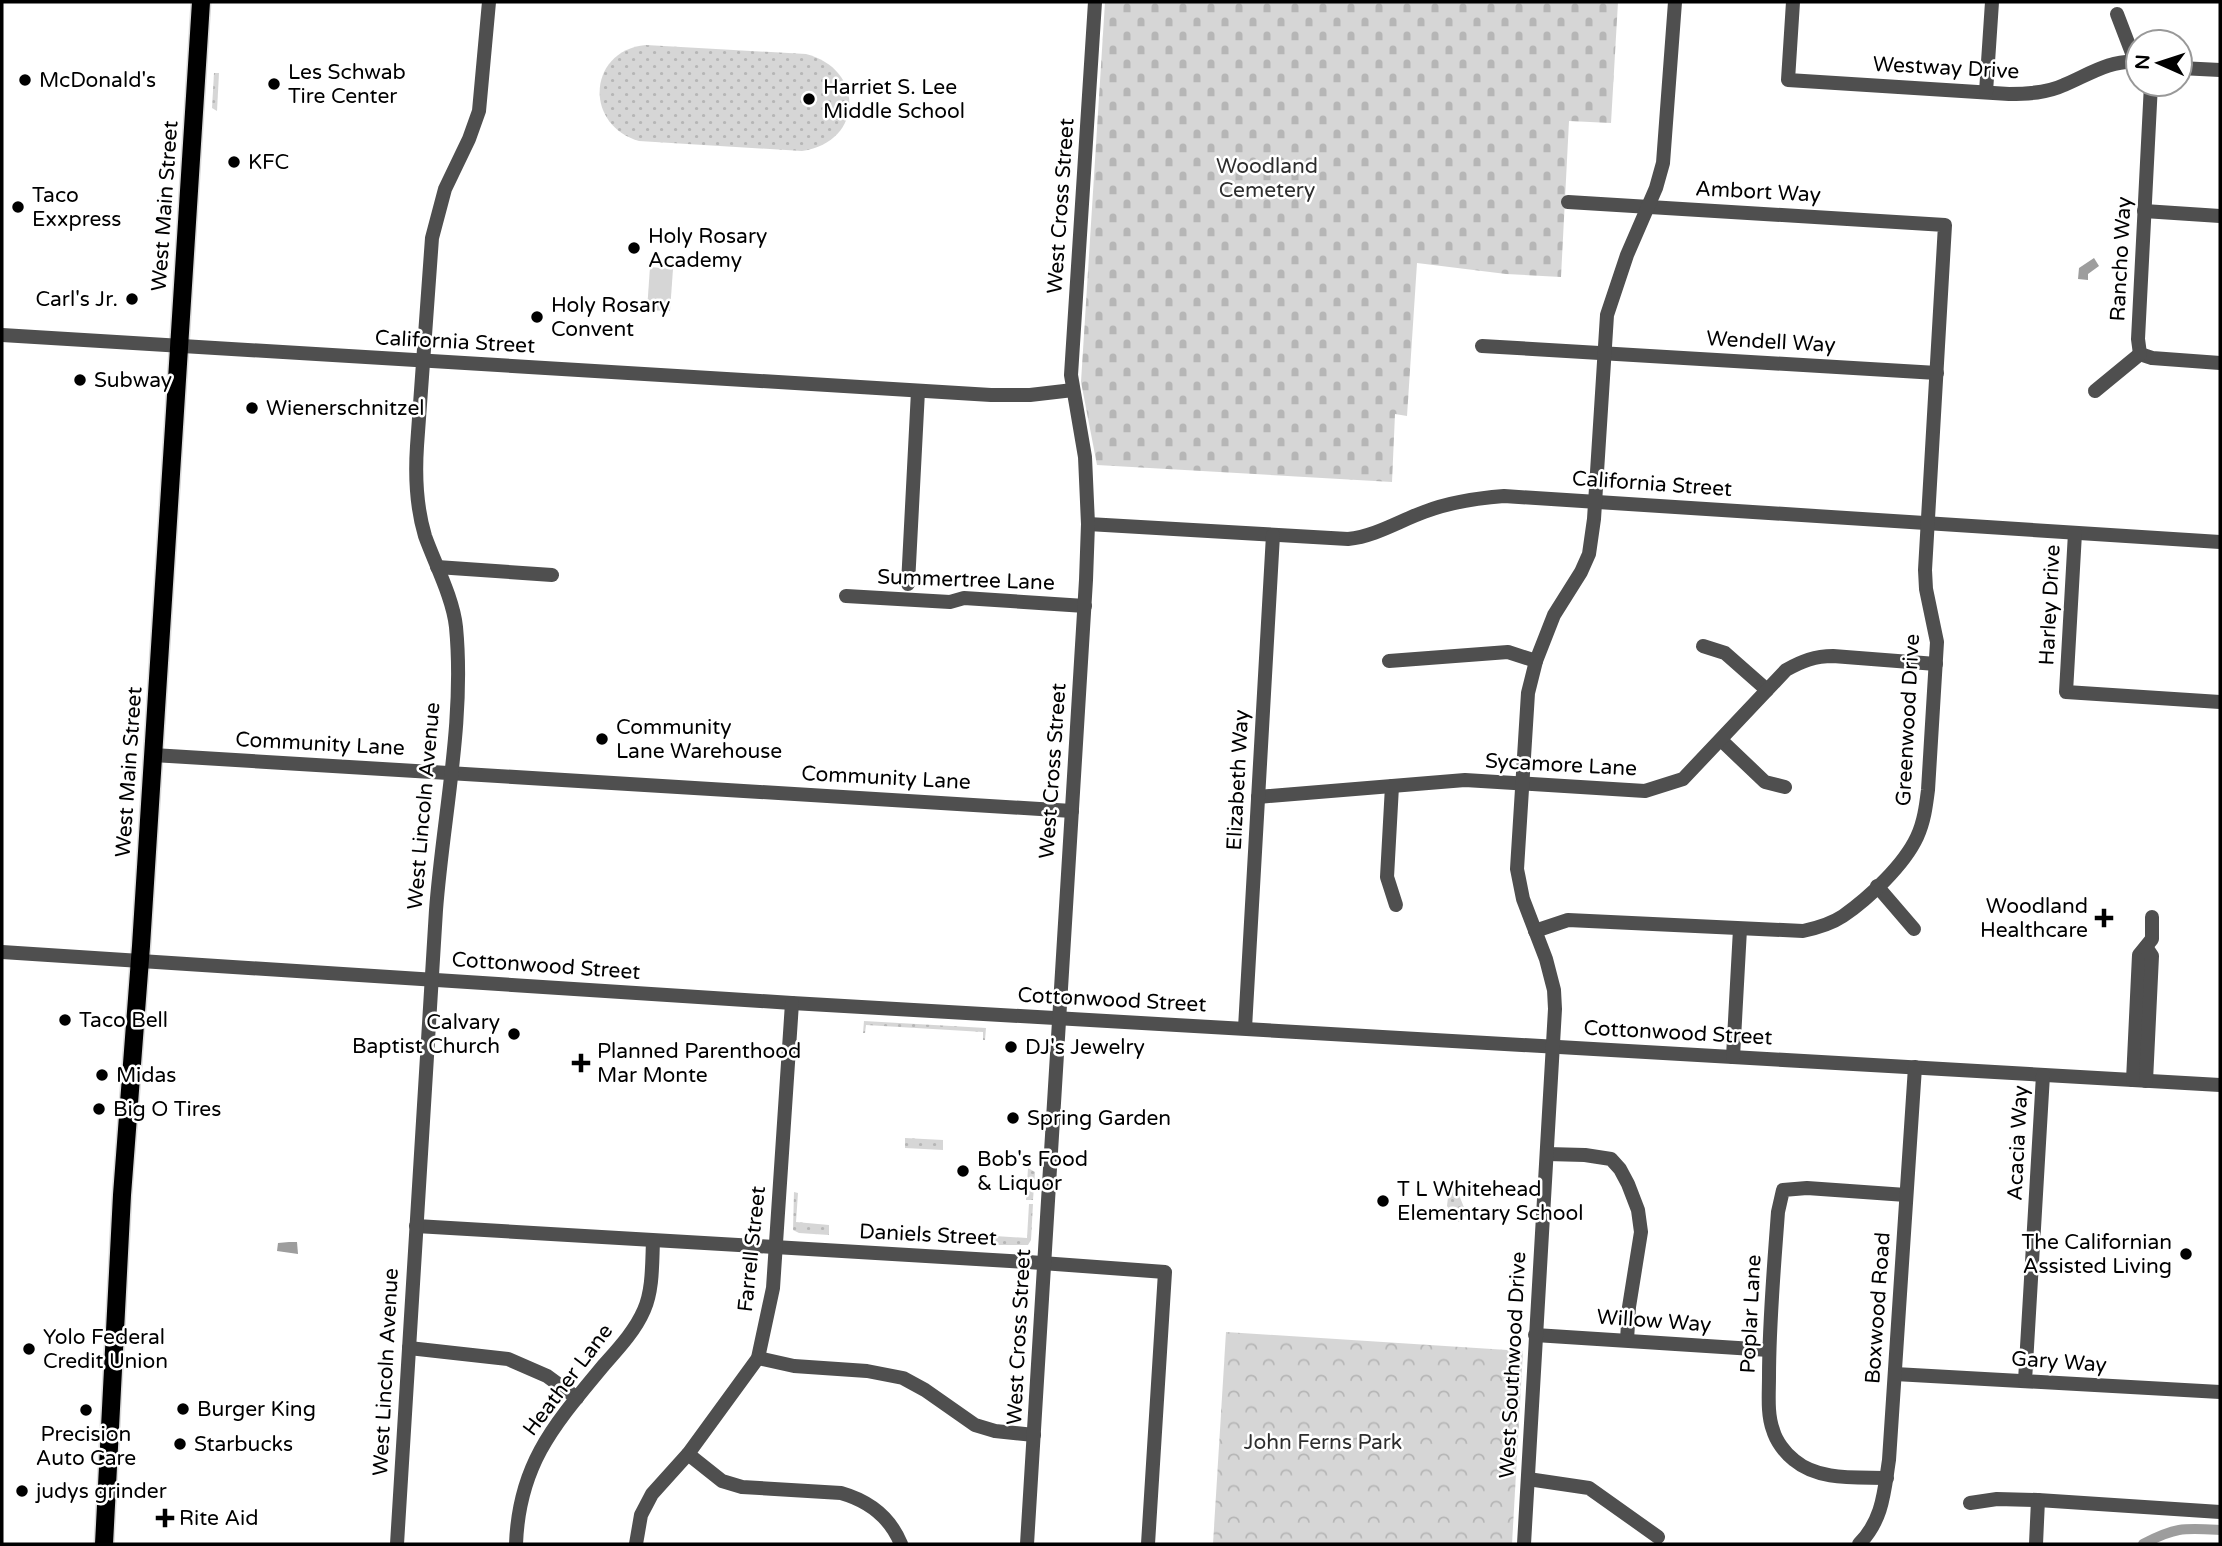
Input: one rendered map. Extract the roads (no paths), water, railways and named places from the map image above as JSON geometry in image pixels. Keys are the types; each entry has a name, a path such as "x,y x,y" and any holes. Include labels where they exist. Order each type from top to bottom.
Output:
{"main road":[{"name":"West Main Street","path":"104,1544 119,1242 201,2"}],"street":[{"name":"West Lincoln Avenue","path":"397,1544 431,979 439,862 453,773 458,647 455,622 421,521 415,480 432,238 445,189 479,111 489,2"},
{"name":"West Cross Street","path":"1027,1544 1085,606 1088,524 1083,436 1071,375 1095,2"},
{"name":"West Southwood Drive","path":"1524,1544 1554,990 1546,959 1519,884 1517,869 1528,693 1536,661 1554,615 1589,554 1608,315 1614,289 1663,163 1675,2"},
{"name":"Westway Drive","path":"1793,2 1788,80 2033,94 2062,87 2114,63 2124,62"},
{"path":"1986,92 1993,2"},
{"path":"2117,14 2124,31"},
{"path":"2194,69 2220,70"},
{"name":"Rancho Way","path":"2140,354 2138,339 2150,98"},
{"name":"Ambort Way","path":"1568,202 1945,225"},
{"path":"2144,211 2220,216"},
{"name":"Greenwood Drive","path":"1535,931 1569,920 1783,932 1820,928 1843,916 1897,868 1909,852 1925,814 1936,664 1937,642 1926,589 1945,225"},
{"name":"California Street","path":"2,335 1013,396 1073,390"},
{"name":"Wendell Way","path":"1482,346 1937,373"},
{"path":"2095,391 2140,354 2152,358 2220,363"},
{"path":"908,584 918,391"},
{"name":"California Street","path":"1088,524 1358,538 1429,510 1487,498 1519,496 2220,541"},
{"name":"Harley Drive","path":"2075,533 2066,692 2220,702"},
{"name":"Elizabeth Way","path":"1245,1028 1273,535"},
{"path":"437,567 552,575"},
{"name":"Summertree Lane","path":"846,596 950,602 964,598 1085,606"},
{"path":"1703,646 1725,653 1767,690"},
{"path":"1389,661 1508,652 1536,661"},
{"name":"Sycamore Lane","path":"1258,797 1440,781 1645,791 1683,779 1786,670 1801,661 1818,656 1936,664"},
{"path":"1721,740 1765,782 1785,787"},
{"name":"Community Lane","path":"153,755 1072,811"},
{"path":"1392,786 1387,877 1396,905"},
{"path":"1877,886 1914,929"},
{"path":"2139,1081 2139,955 2152,939 2152,917"},
{"path":"1733,1057 1740,929"},
{"name":"Cottonwood Street","path":"2,952 792,1003 2220,1085"},
{"name":"Farrell Street","path":"636,1544 641,1514 652,1494 688,1454 758,1358 773,1288 792,1003"},
{"name":"Boxwood Road","path":"1859,1544 1870,1533 1882,1508 1886,1478 1915,1068"},
{"name":"Acacia Way","path":"2025,1381 2043,1075"},
{"path":"1546,1154 1585,1155 1611,1160 1620,1169 1628,1184 1638,1210 1641,1232 1629,1307 1627,1340"},
{"name":"Poplar Lane","path":"1886,1478 1825,1475 1794,1460 1780,1445 1773,1430 1769,1412 1769,1350 1778,1212 1783,1190 1807,1188 1906,1195"},
{"name":"Daniels Street","path":"416,1226 1165,1272 1148,1544"},
{"name":"Heather Lane","path":"516,1544 522,1496 530,1470 544,1441 627,1337 645,1309 651,1276 653,1241"},
{"name":"Willow Way","path":"1535,1335 1769,1350"},
{"path":"409,1348 508,1359 547,1376 577,1398"},
{"path":"758,1358 794,1366 867,1371 904,1378 975,1425 995,1431 1034,1435"},
{"name":"Gary Way","path":"1895,1374 2220,1392"},
{"path":"688,1454 722,1481 742,1487 854,1496 885,1517 901,1544"},
{"path":"1528,1479 1589,1488 1658,1537"},
{"path":"1970,1503 1997,1499 2038,1500 2220,1512"},
{"path":"2036,1544 2038,1500"}],"waterway":[{"path":"2143,1544 2180,1530 2220,1530"}],"place":[{"name":"McDonald's","path":"25,80"},
{"name":"Les Schwab Tire Center","path":"274,84"},
{"name":"Harriet S. Lee Middle School","path":"809,99"},
{"name":"KFC","path":"234,162"},
{"name":"Taco Exxpress","path":"18,207"},
{"name":"Holy Rosary Academy","path":"634,248"},
{"name":"Carl's Jr.","path":"132,299"},
{"name":"Holy Rosary Convent","path":"537,317"},
{"name":"Subway","path":"80,380"},
{"name":"Wienerschnitzel","path":"252,408"},
{"name":"Community Lane Warehouse","path":"602,739"},
{"name":"Woodland Healthcare","path":"2104,918"},
{"name":"Taco Bell","path":"65,1020"},
{"name":"Calvary Baptist Church","path":"514,1034"},
{"name":"DJ's Jewelry","path":"1011,1047"},
{"name":"Planned Parenthood Mar Monte","path":"581,1063"},
{"name":"Midas","path":"102,1075"},
{"name":"Big O Tires","path":"99,1109"},
{"name":"Spring Garden","path":"1013,1118"},
{"name":"Bob's Food & Liquor","path":"963,1171"},
{"name":"T L Whitehead Elementary School","path":"1383,1201"},
{"name":"The Californian Assisted Living","path":"2186,1254"},
{"name":"Yolo Federal Credit Union","path":"29,1349"},
{"name":"Burger King","path":"183,1409"},
{"name":"Precision Auto Care","path":"86,1410"},
{"name":"Starbucks","path":"180,1444"},
{"name":"judys grinder","path":"22,1491"},
{"name":"Rite Aid","path":"165,1518"}],"park label":[{"name":"Woodland Cemetery","path":"1267,178"},
{"name":"John Ferns Park","path":"1323,1442"}]}
